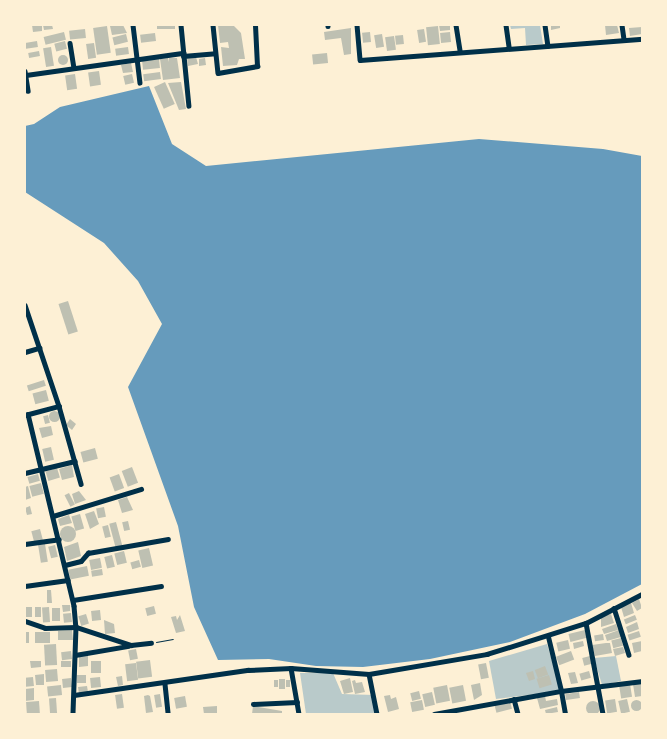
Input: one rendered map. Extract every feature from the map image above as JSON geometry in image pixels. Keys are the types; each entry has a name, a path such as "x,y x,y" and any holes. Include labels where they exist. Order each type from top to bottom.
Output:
{"street":[{"path":"133,25 140,83"},
{"path":"181,25 189,106"},
{"path":"213,25 214,53 218,73 257,66 255,25"},
{"path":"358,25 360,60 509,47 642,39"},
{"path":"456,25 460,51"},
{"path":"506,25 509,47"},
{"path":"545,25 548,46"},
{"path":"622,25 624,40"},
{"path":"70,43 74,68"},
{"path":"28,91 25,73 214,53"},
{"path":"25,305 59,406 81,484"},
{"path":"25,352 39,348"},
{"path":"59,406 27,415 42,469 73,600 76,627 73,714"},
{"path":"25,473 75,461"},
{"path":"53,516 141,489"},
{"path":"25,544 59,539"},
{"path":"65,565 82,561 88,553 168,539"},
{"path":"25,586 68,580"},
{"path":"73,600 161,586"},
{"path":"74,695 164,684 208,676 291,668 369,674 487,654 548,637 586,623 642,594"},
{"path":"614,608 629,655"},
{"path":"25,621 45,628 76,627 131,646"},
{"path":"586,623 600,685 604,714"},
{"path":"548,637 565,714"},
{"path":"75,655 150,643"},
{"path":"291,668 299,714"},
{"path":"369,674 377,714"},
{"path":"435,714 561,690 642,681"},
{"path":"164,684 168,714"},
{"path":"514,699 518,714"},
{"path":"253,704 297,702"}],"path":[{"path":"150,643 173,639"}],"shaded area":[{"path":"510,25 540,25 543,44 526,45 525,28 511,29"},
{"path":"547,644 561,691 496,699 489,661"},
{"path":"616,656 621,681 602,685 594,658"},
{"path":"300,673 333,673 342,694 374,695 377,714 306,714"}],"water":[{"path":"149,86 172,144 206,166 479,139 603,149 642,156 642,584 585,614 510,642 430,659 363,667 316,666 269,659 218,660 194,607 178,526 128,387 162,324 138,281 104,243 25,192 25,126 34,124 60,107"}],"building":[{"path":"32,25 42,25 42,31 33,32"},
{"path":"43,25 52,25 53,29 44,30"},
{"path":"123,25 127,33 112,35 110,26"},
{"path":"157,25 175,25 175,29 157,29"},
{"path":"218,25 233,25 241,33 245,59 239,59 237,65 223,66 221,47 229,48 228,42 220,43"},
{"path":"439,25 450,25 450,30 440,31"},
{"path":"551,25 560,25 560,28 551,30"},
{"path":"605,25 617,25 619,33 606,35"},
{"path":"107,26 111,53 97,55 93,28"},
{"path":"438,26 440,44 428,45 426,27"},
{"path":"642,27 642,34 630,36 629,28"},
{"path":"351,28 351,54 344,55 341,38 325,40 324,32"},
{"path":"85,29 86,38 70,40 69,31"},
{"path":"424,29 426,42 419,43 417,30"},
{"path":"64,32 66,40 46,45 44,37"},
{"path":"370,32 371,42 363,43 362,33"},
{"path":"450,32 451,42 441,43 440,33"},
{"path":"155,33 156,41 141,43 140,35"},
{"path":"126,34 128,42 114,45 112,37"},
{"path":"382,34 384,47 376,48 374,35"},
{"path":"403,35 404,44 396,45 395,36"},
{"path":"394,36 396,50 387,51 385,37"},
{"path":"37,41 38,47 26,49 25,43"},
{"path":"65,41 67,49 56,51 54,44"},
{"path":"94,43 96,58 88,59 86,44"},
{"path":"51,47 54,66 46,67 43,48"},
{"path":"128,47 129,54 116,56 115,49"},
{"path":"39,51 40,56 29,58 28,53"},
{"path":"327,53 328,63 313,65 312,55"},
{"path":"63,55 68,60 63,65 58,60"},
{"path":"196,57 198,64 188,66 187,58"},
{"path":"168,58 168,62 169,58 177,58 180,78 163,80 160,59"},
{"path":"205,58 206,65 199,66 199,59"},
{"path":"159,59 160,68 143,70 142,61"},
{"path":"131,63 133,72 123,73 121,65"},
{"path":"99,71 101,85 90,86 88,73"},
{"path":"160,72 161,79 144,81 143,74"},
{"path":"75,74 77,89 67,90 65,75"},
{"path":"132,74 134,83 125,85 123,76"},
{"path":"165,82 175,104 164,109 154,87"},
{"path":"181,82 186,109 179,110 168,83"},
{"path":"68,301 78,331 68,335 58,304"},
{"path":"44,380 46,386 29,391 27,386"},
{"path":"46,390 49,401 35,404 32,394"},
{"path":"54,410 60,416 54,422 48,416"},
{"path":"48,415 50,423 45,424 43,416"},
{"path":"70,419 76,424 72,430 66,425"},
{"path":"51,426 53,435 42,438 39,428"},
{"path":"51,447 54,460 45,462 42,449"},
{"path":"95,448 98,459 83,463 81,452"},
{"path":"72,465 74,477 62,480 59,469"},
{"path":"132,467 138,483 128,487 122,471"},
{"path":"57,468 60,478 48,481 46,472"},
{"path":"38,474 40,481 29,484 27,477"},
{"path":"119,474 124,488 115,492 110,477"},
{"path":"41,483 44,494 32,497 29,486"},
{"path":"28,486 31,498 25,500 25,487"},
{"path":"79,491 86,500 75,504 72,494"},
{"path":"69,493 75,505 70,507 65,495"},
{"path":"127,497 133,510 122,513 118,500"},
{"path":"30,506 32,514 27,515 25,508"},
{"path":"104,507 106,517 98,518 96,509"},
{"path":"94,511 99,524 90,529 85,514"},
{"path":"80,514 84,528 75,531 71,516"},
{"path":"69,515 72,523 60,526 58,519"},
{"path":"128,521 130,530 124,531 122,522"},
{"path":"116,522 122,545 115,547 109,524"},
{"path":"108,525 111,537 105,538 102,526"},
{"path":"68,526 74,528 76,534 74,540 68,542 62,540 60,534 62,528"},
{"path":"40,529 43,540 34,542 31,531"},
{"path":"78,542 81,556 67,561 64,547"},
{"path":"45,544 48,562 41,563 38,545"},
{"path":"55,545 58,557 51,558 48,547"},
{"path":"149,548 153,566 142,568 138,550"},
{"path":"124,551 127,563 117,565 114,553"},
{"path":"112,555 115,567 107,569 104,557"},
{"path":"100,558 102,568 91,570 89,560"},
{"path":"139,560 141,567 132,569 130,562"},
{"path":"87,566 89,576 70,579 68,570"},
{"path":"102,569 103,575 92,577 91,571"},
{"path":"47,590 51,590 52,603 47,603"},
{"path":"639,599 642,608 637,611 632,603"},
{"path":"631,603 634,613 624,617 621,607"},
{"path":"62,605 70,605 70,611 63,612"},
{"path":"154,606 156,614 147,616 145,608"},
{"path":"25,607 32,607 32,617 25,617"},
{"path":"35,607 41,607 41,617 35,617"},
{"path":"42,607 49,607 50,622 43,622"},
{"path":"52,608 60,608 60,621 52,621"},
{"path":"100,610 101,620 92,621 91,611"},
{"path":"71,613 72,622 64,623 63,614"},
{"path":"86,614 89,624 81,626 78,616"},
{"path":"611,614 614,623 601,627 601,617"},
{"path":"180,615 185,631 176,633 171,617 176,616 177,620"},
{"path":"635,615 637,620 626,624 624,619"},
{"path":"104,620 114,624 115,633 105,634"},
{"path":"637,622 639,629 628,633 626,627"},
{"path":"616,624 618,630 604,634 602,629"},
{"path":"72,630 73,640 58,640 58,631"},
{"path":"585,630 587,638 570,642 569,634"},
{"path":"619,630 621,637 607,641 605,635"},
{"path":"639,631 641,637 629,640 628,635"},
{"path":"25,632 29,632 29,643 25,643"},
{"path":"35,632 50,632 50,643 35,643"},
{"path":"603,634 604,640 595,641 594,635"},
{"path":"621,638 623,646 613,648 611,640"},
{"path":"568,640 570,649 558,651 556,643"},
{"path":"583,641 584,646 574,649 573,643"},
{"path":"642,641 642,651 634,653 632,643"},
{"path":"610,643 612,653 595,656 592,645"},
{"path":"56,644 57,665 45,666 44,645"},
{"path":"623,647 625,653 615,656 613,649"},
{"path":"136,649 138,659 130,660 128,651"},
{"path":"71,651 72,659 62,660 61,652"},
{"path":"571,651 574,659 559,665 556,657"},
{"path":"88,655 88,666 79,667 79,656"},
{"path":"590,656 592,664 584,666 582,658"},
{"path":"150,660 152,677 138,679 136,662"},
{"path":"30,661 41,661 41,667 31,668"},
{"path":"61,661 71,661 71,667 61,667"},
{"path":"91,661 101,661 101,673 91,673"},
{"path":"136,663 138,680 127,681 125,664"},
{"path":"486,663 489,678 481,679 478,665"},
{"path":"545,666 548,674 538,678 535,670"},
{"path":"57,669 58,681 46,682 45,670"},
{"path":"533,671 535,679 529,681 526,673"},
{"path":"589,671 591,678 581,680 579,674"},
{"path":"575,672 578,683 571,684 568,673"},
{"path":"44,674 44,685 36,685 35,675"},
{"path":"77,675 86,675 86,683 77,683"},
{"path":"549,675 552,685 539,688 537,679"},
{"path":"122,676 123,685 118,686 116,677"},
{"path":"33,677 34,686 26,687 25,678"},
{"path":"100,677 101,687 91,688 90,678"},
{"path":"71,678 72,687 63,688 62,679"},
{"path":"350,678 353,692 344,694 340,681"},
{"path":"279,679 285,679 285,689 279,689"},
{"path":"274,680 278,680 278,687 274,687"},
{"path":"286,680 290,680 290,687 286,687"},
{"path":"355,680 356,683 362,682 365,692 355,694 352,681"},
{"path":"480,683 482,695 474,700 471,685"},
{"path":"642,683 642,696 635,697 633,684"},
{"path":"630,684 632,697 621,699 619,686"},
{"path":"61,685 62,695 48,696 47,686"},
{"path":"447,685 450,701 436,703 433,688"},
{"path":"463,685 466,701 452,703 449,688"},
{"path":"87,686 88,692 79,694 78,687"},
{"path":"34,688 34,700 25,701 25,689"},
{"path":"419,691 421,699 412,701 410,693"},
{"path":"432,692 435,705 425,707 422,694"},
{"path":"579,692 580,698 566,700 565,694"},
{"path":"122,694 124,708 117,709 115,695"},
{"path":"160,694 162,707 156,708 154,695"},
{"path":"390,695 391,699 396,697 399,709 388,712 384,696"},
{"path":"144,696 150,696 153,712 146,713"},
{"path":"185,696 187,707 176,709 174,698"},
{"path":"545,696 546,701 557,699 558,705 540,709 537,698"},
{"path":"49,698 56,698 57,714 50,714"},
{"path":"615,699 617,712 607,713 605,701"},
{"path":"627,699 630,712 621,714 618,701"},
{"path":"422,700 424,710 412,712 410,702"},
{"path":"634,700 638,700 641,705 640,709 634,710 631,707 631,703"},
{"path":"39,701 40,714 27,714 26,702"},
{"path":"510,701 512,709 496,713 494,705"},
{"path":"593,701 598,703 600,708 598,713 593,715 588,713 586,708 588,703"},
{"path":"217,706 217,714 204,714 203,707"},
{"path":"253,706 282,711 282,714 252,714"},
{"path":"557,707 558,712 546,714 545,710"}]}
